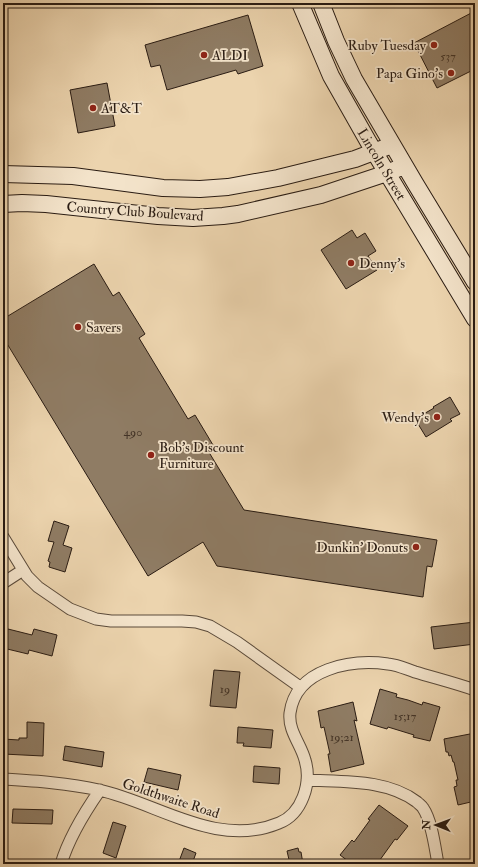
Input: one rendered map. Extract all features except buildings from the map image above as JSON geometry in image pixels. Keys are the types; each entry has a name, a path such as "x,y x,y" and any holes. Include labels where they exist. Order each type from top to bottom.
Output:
{"street":[{"name":"Lincoln Street","path":"300,3 331,76 374,152 475,319"},
{"name":"Lincoln Street","path":"321,3 336,41 354,79 404,166 475,282"},
{"name":"Country Club Boulevard","path":"3,174 66,175 163,188 200,189 278,178 356,159 392,145"},
{"name":"Country Club Boulevard","path":"3,204 46,204 158,216 193,218 223,216 321,195 404,166"},
{"path":"3,537 22,570 38,587 70,609 96,618 120,621 182,621 196,622 210,626 237,642 300,687 308,679 319,673 337,667 353,664 378,663 400,667 475,690"},
{"path":"3,583 22,570"},
{"name":"Goldthwaite Road","path":"3,779 59,783 100,790 144,804 212,829 236,831 266,828 281,823 294,815 304,796 307,780 306,760 290,723 290,712 300,687"},
{"path":"307,780 366,784 396,790 410,797 423,807 431,828 438,864"},
{"path":"62,864 65,852 84,813 100,790"}],"place":[{"name":"Ruby Tuesday","path":"434,45"},
{"name":"ALDI","path":"204,55"},
{"name":"Papa Gino's","path":"451,73"},
{"name":"AT&T","path":"93,108"},
{"name":"Denny's","path":"351,263"},
{"name":"Savers","path":"78,327"},
{"name":"Wendy's","path":"437,417"},
{"name":"Bob's Discount Furniture","path":"151,455"},
{"name":"Dunkin' Donuts","path":"416,547"}]}
